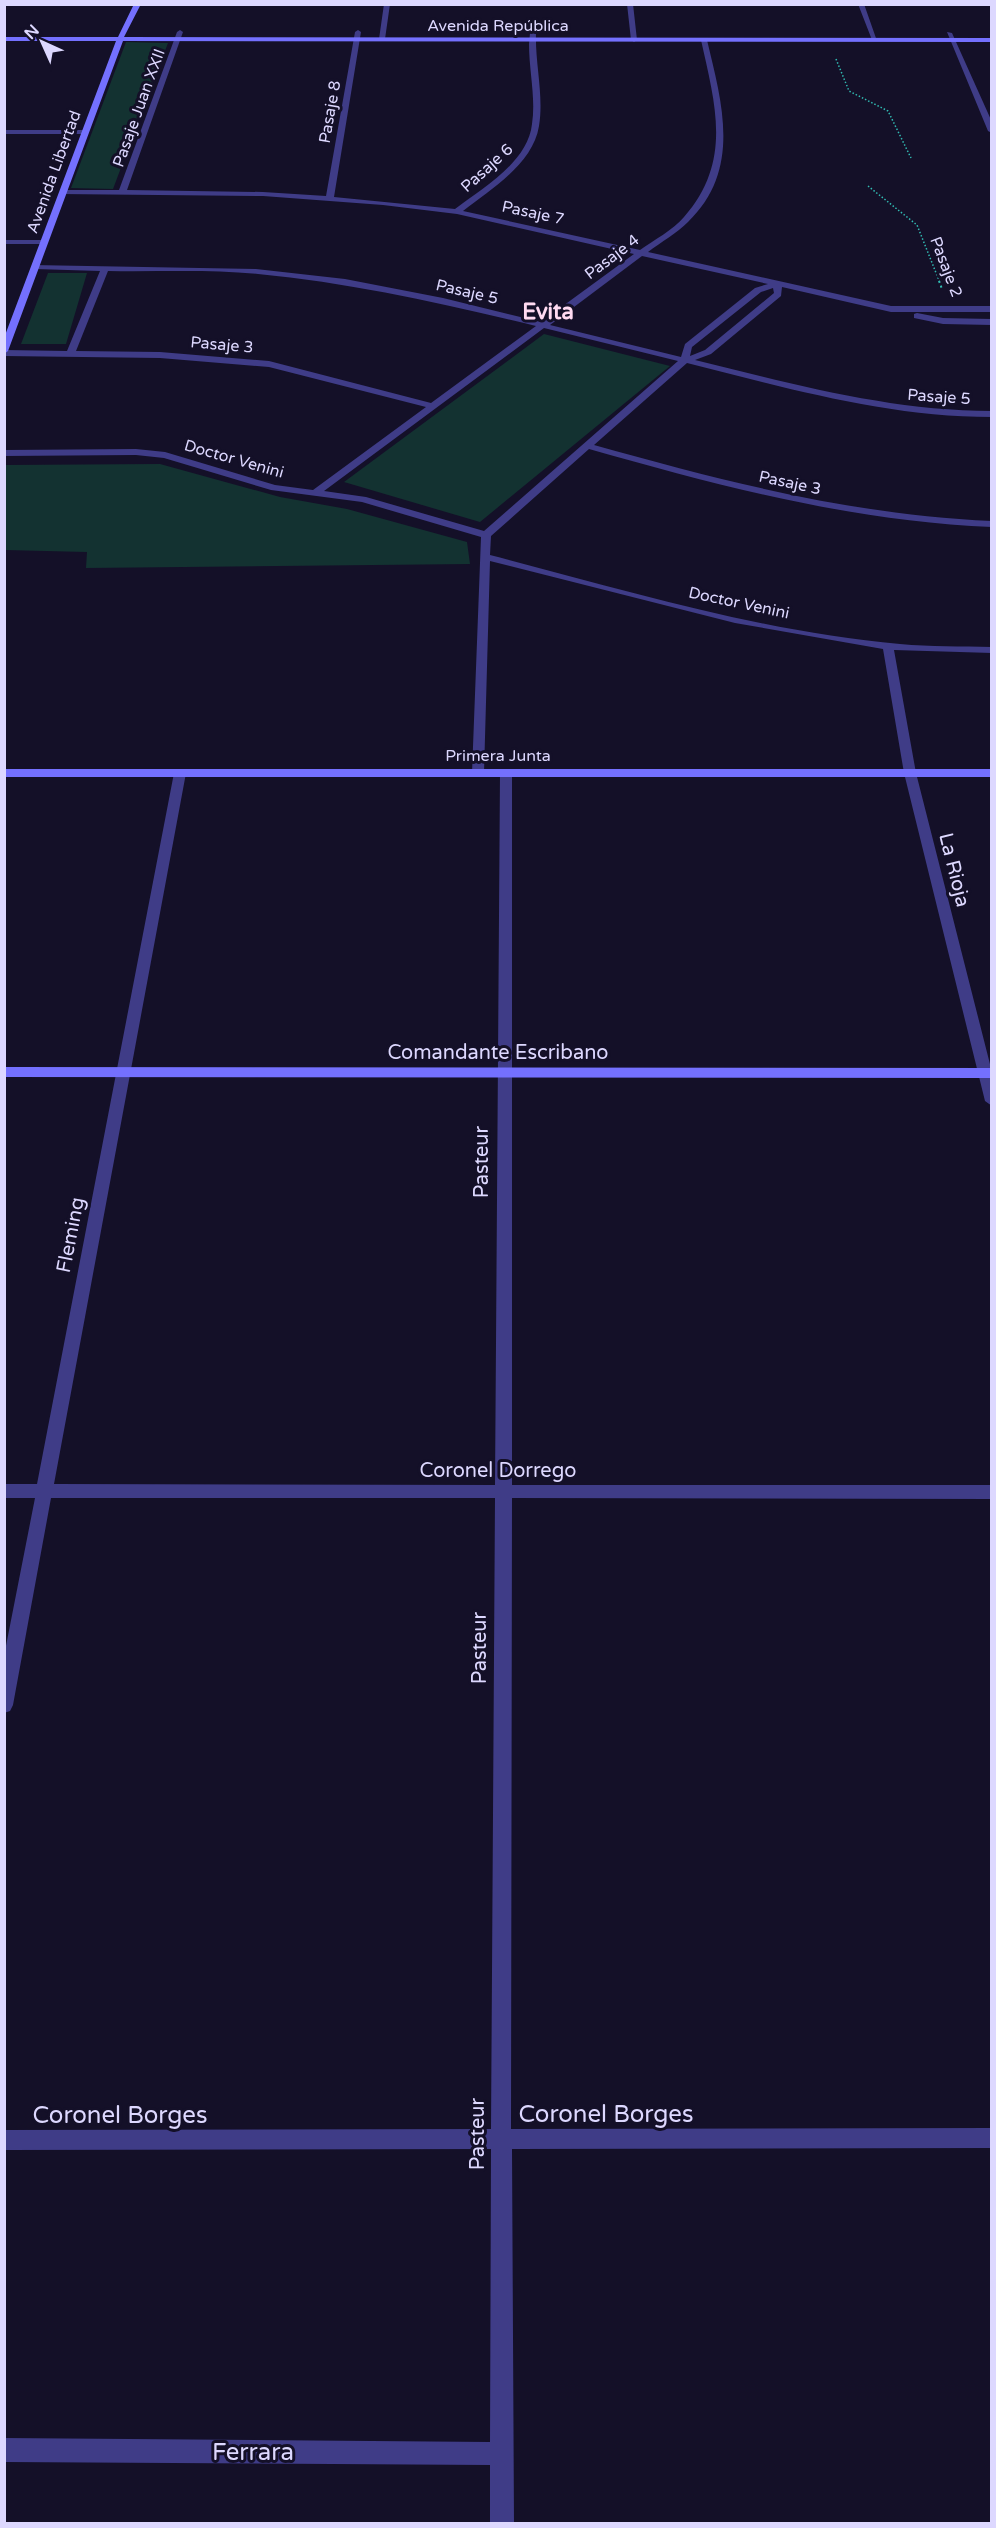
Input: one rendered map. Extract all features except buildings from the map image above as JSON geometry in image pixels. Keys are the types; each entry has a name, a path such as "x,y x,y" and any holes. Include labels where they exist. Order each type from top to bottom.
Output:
{"main road":[{"name":"Avenida Libertad","path":"4,352 85,132 122,36 138,4"},
{"name":"Avenida República","path":"4,32 122,36"},
{"name":"Avenida República","path":"4,39 122,36 950,36 992,33"},
{"name":"Avenida República","path":"634,36 704,40 829,39 873,36"},
{"name":"Avenida República","path":"950,36 992,40"},
{"name":"Primera Junta","path":"4,773 992,773"},
{"name":"Comandante Escribano","path":"4,1072 988,1073"}],"street":[{"path":"382,36 387,4"},
{"path":"630,4 634,36"},
{"path":"861,4 873,36"},
{"name":"Pasaje Juan XXII","path":"122,193 179,36"},
{"name":"Pasaje 8","path":"330,197 357,36"},
{"name":"Pasaje 6","path":"457,212 516,162 531,143 536,127 532,36"},
{"path":"950,36 992,131"},
{"name":"Pasaje 4","path":"314,494 644,252 686,219 700,203 714,176 723,144 722,126 704,40"},
{"path":"4,132 85,132"},
{"name":"Pasaje 7","path":"62,192 330,197 457,212 891,309 992,309"},
{"path":"4,243 44,243"},
{"name":"Pasaje 5","path":"35,267 256,271 310,277 391,290 847,400 898,409 992,414"},
{"path":"71,353 105,268"},
{"path":"478,773 486,535 684,361 708,352 778,294 777,284 758,290 688,346 684,361"},
{"path":"891,309 943,321 992,322"},
{"name":"Pasaje 3","path":"4,352 160,355 269,364 431,406"},
{"name":"Pasaje 3","path":"587,446 780,498 894,518 992,524"},
{"name":"Doctor Venini","path":"4,453 136,452 165,455 274,488 363,499 486,535"},
{"name":"Doctor Venini","path":"484,556 642,597 783,628 888,646 992,650"},
{"name":"La Rioja","path":"888,646 910,773 988,1073 992,1101"},
{"name":"Fleming","path":"4,1705 180,773"},
{"name":"Pasteur","path":"502,2523 501,2140 506,773"},
{"name":"Coronel Dorrego","path":"4,1491 992,1492"},
{"name":"Coronel Borges","path":"4,2140 992,2138"},
{"name":"Ferrara","path":"4,2450 502,2454"}],"path":[{"path":"829,39 849,91 888,111 911,158"},
{"name":"Pasaje 2","path":"868,186 917,225 950,309"}],"green space":[{"path":"126,42 168,43 113,189 71,188"},
{"path":"48,273 87,273 66,344 21,344"},
{"path":"544,334 670,366 480,522 344,482"},
{"path":"160,464 280,497 347,509 467,542 470,564 86,568 87,552 5,550 5,465"}],"district":[{"name":"Evita","path":"548,312"}]}
